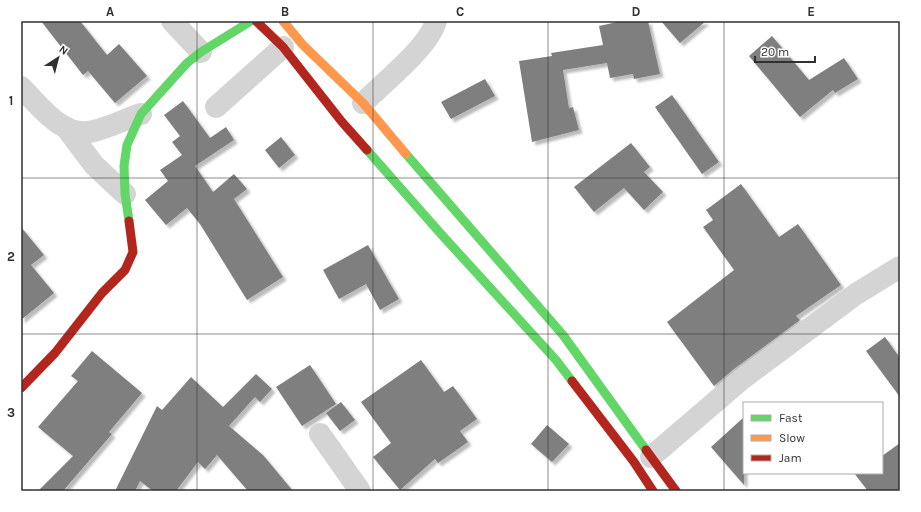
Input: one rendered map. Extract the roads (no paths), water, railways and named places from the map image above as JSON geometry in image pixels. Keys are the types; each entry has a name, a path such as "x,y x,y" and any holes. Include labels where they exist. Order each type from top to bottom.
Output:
{"main road":[{"path":"21,388 55,353 102,293 125,270 133,252 124,194 124,166 127,145 141,114 182,69 201,52 251,21"},
{"path":"256,21 283,47 342,122 441,234 556,360 634,462 653,491"},
{"path":"283,21 302,46 363,103 463,221 563,335 676,491"}],"street":[{"path":"172,21 201,52"},
{"path":"363,103 420,49 434,29 436,21"},
{"path":"216,107 283,47"},
{"path":"21,87 50,116 67,129 94,165 124,194"},
{"path":"67,129 80,132 94,131 141,114"},
{"path":"651,457 742,379 856,294 900,267"},
{"path":"320,434 360,491"}]}
